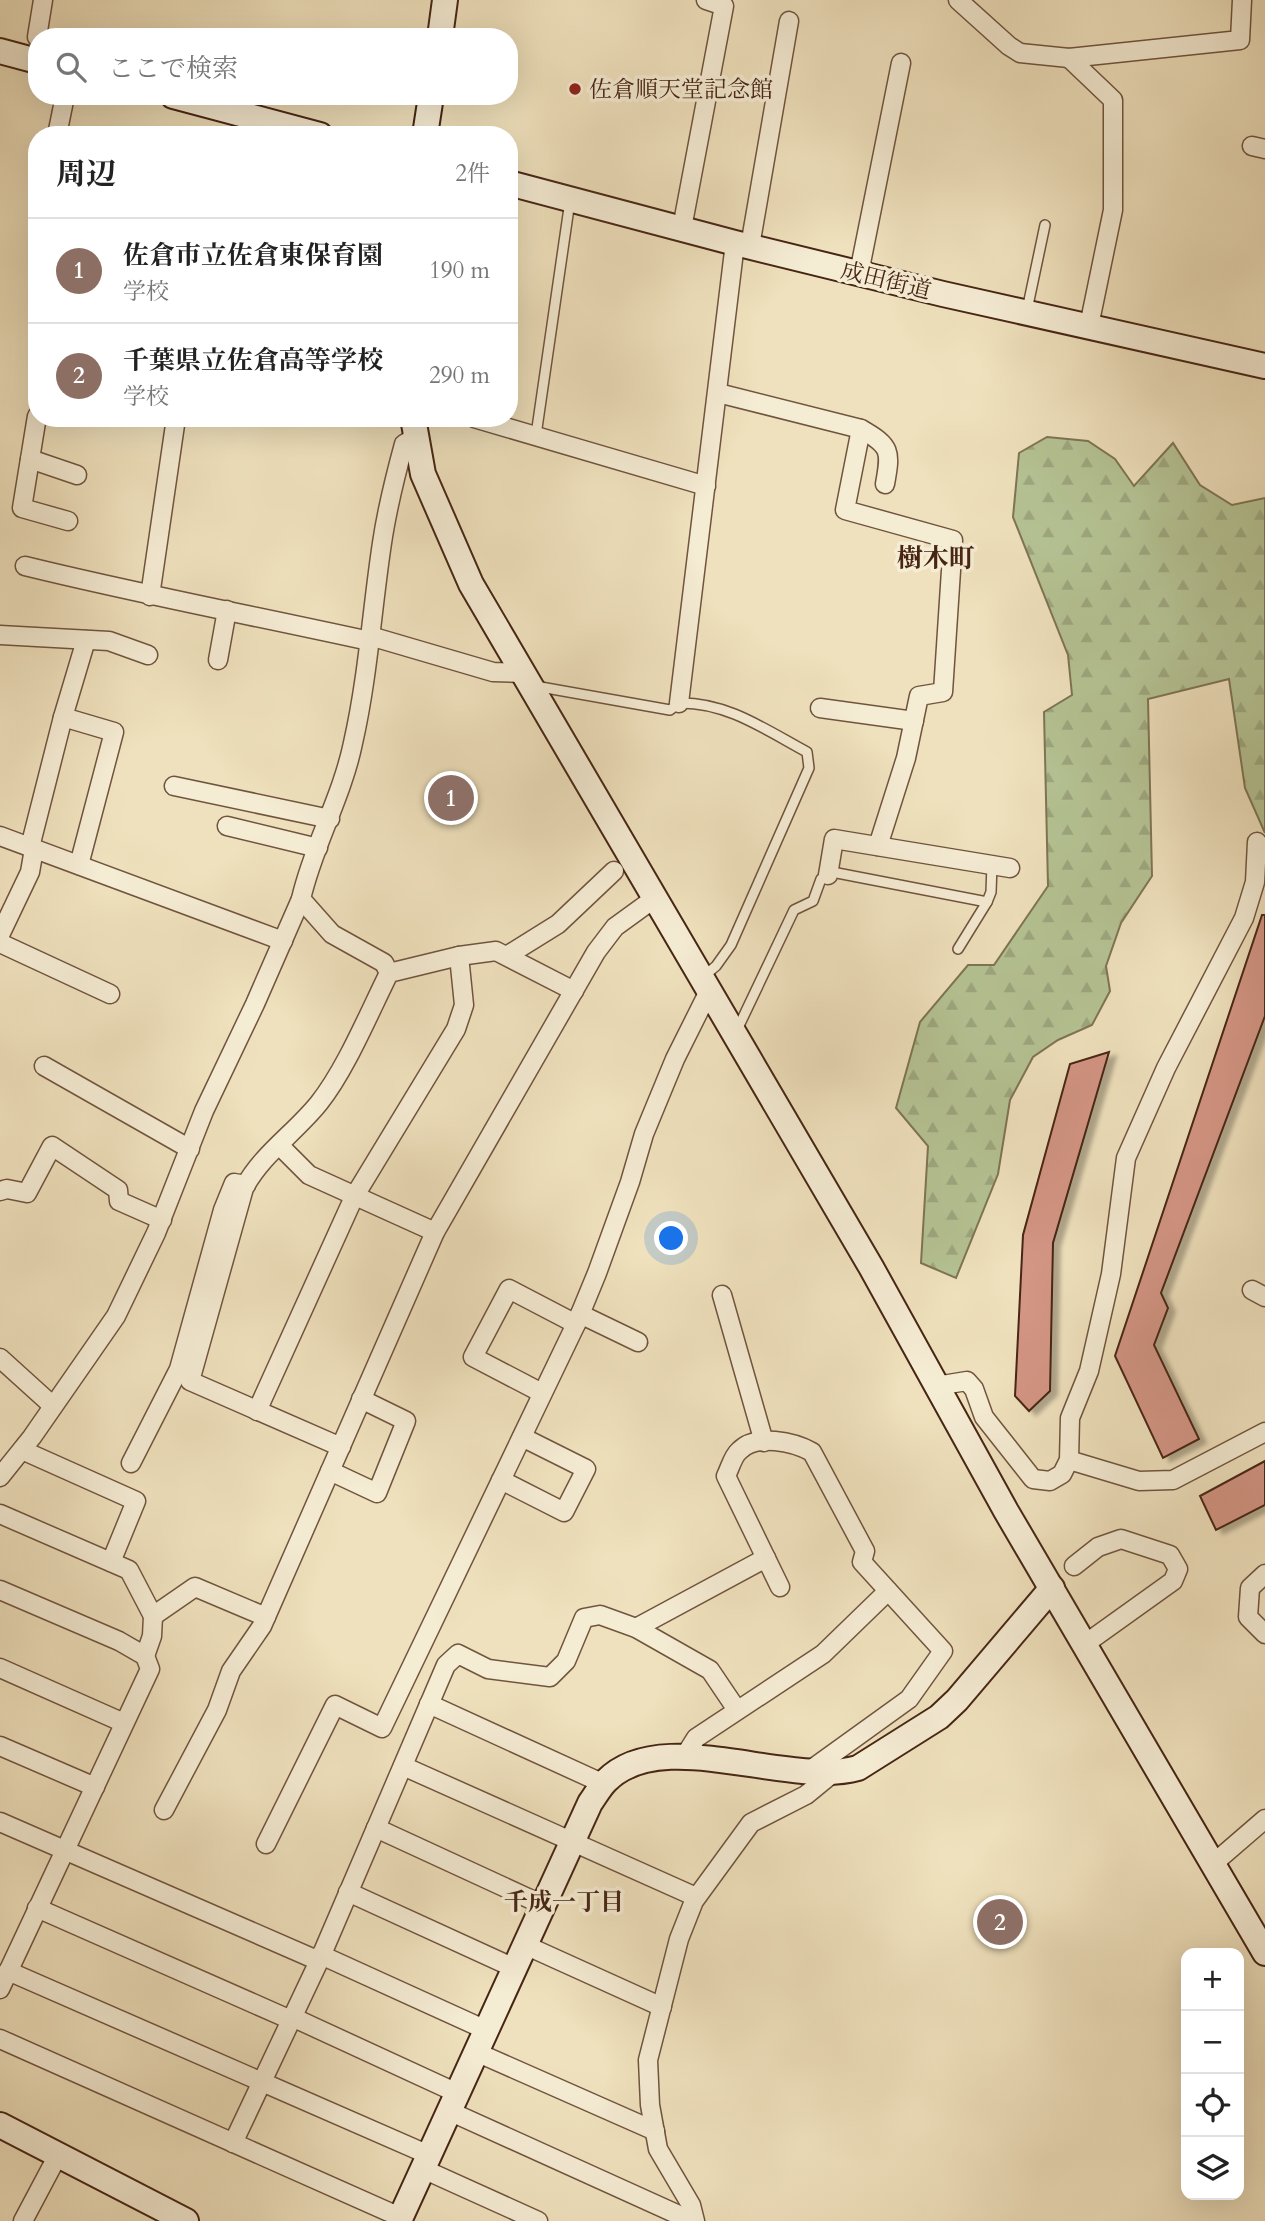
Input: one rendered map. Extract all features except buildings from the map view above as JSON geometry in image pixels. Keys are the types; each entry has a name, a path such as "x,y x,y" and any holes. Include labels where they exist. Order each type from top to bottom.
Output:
{"street":[{"path":"39,28 43,0"},
{"path":"441,28 445,0"},
{"path":"681,228 724,6 706,0"},
{"path":"958,0 1020,53 1069,58 1240,40 1242,0"},
{"path":"679,703 718,393 743,245 789,21"},
{"path":"0,51 28,49"},
{"path":"1069,58 1113,100 1112,209 1088,326"},
{"path":"859,274 901,63"},
{"path":"59,126 63,105"},
{"path":"207,105 286,126"},
{"path":"426,126 429,105"},
{"name":"成田街道","path":"518,186 859,274 1265,366"},
{"path":"718,393 861,429 887,447 890,458 885,484"},
{"path":"35,427 22,508 68,521"},
{"path":"150,596 175,427"},
{"path":"507,427 706,486"},
{"path":"2,1472 22,1450 116,1315 162,1220 204,1111 301,899 353,745 392,488 404,444 415,428"},
{"path":"415,428 423,474 471,584 871,1267 1052,1588 1265,1953"},
{"path":"861,429 845,510 953,540 943,692 919,696 906,758 878,846"},
{"path":"30,459 78,475"},
{"path":"25,566 150,596 370,639 527,679"},
{"path":"218,660 227,610"},
{"path":"0,635 109,642 148,655"},
{"path":"0,935 30,872 32,848 63,717 86,640"},
{"path":"820,708 914,721"},
{"path":"63,717 114,732 79,865"},
{"path":"174,786 330,819"},
{"path":"227,827 318,848"},
{"path":"0,836 283,941"},
{"path":"828,875 834,839 1001,867"},
{"path":"936,1386 967,1381 974,1389 984,1416 1033,1479 1050,1481 1062,1474 1069,1460 1070,1418 1089,1371 1111,1274 1126,1158 1166,1068 1244,918 1255,882 1257,842"},
{"path":"508,956 558,924 614,871"},
{"path":"164,1810 217,1710 231,1671 266,1617 435,1233 596,952 615,927 655,898"},
{"path":"301,899 332,934 384,963 389,973"},
{"path":"0,943 110,993"},
{"path":"341,1447 190,1381 246,1185 262,1161 331,1087 389,973 488,951 508,956 574,991"},
{"path":"257,1411 354,1197 456,1029 464,1005 459,956"},
{"path":"266,1844 335,1704 382,1728 578,1319 630,1182 644,1134 705,984"},
{"path":"44,1066 190,1149"},
{"path":"279,1145 309,1175 435,1233"},
{"path":"0,1191 7,1189 27,1193 52,1146 118,1190 119,1200 162,1220"},
{"path":"131,1463 180,1369 223,1210 234,1183 246,1185"},
{"path":"542,1394 473,1357 509,1289 638,1342"},
{"path":"722,1295 764,1442"},
{"path":"0,1358 53,1406"},
{"path":"330,1471 377,1493 406,1421 361,1399"},
{"path":"1069,1460 1139,1481 1173,1480 1265,1432"},
{"path":"501,1480 564,1512 586,1469 522,1437"},
{"path":"780,1587 726,1476 738,1451 752,1443 777,1441 798,1444 812,1452 865,1550 862,1562 943,1651 909,1699 817,1771"},
{"path":"22,1450 136,1501 111,1562"},
{"path":"0,1514 129,1570 153,1616 152,1636 145,1656"},
{"path":"1074,1566 1098,1547 1121,1539 1170,1555 1178,1569 1173,1581 1085,1644"},
{"path":"636,1628 766,1558"},
{"path":"1265,1574 1250,1588 1248,1617 1265,1634"},
{"path":"153,1616 195,1587 266,1617"},
{"path":"0,2039 400,2219 590,1803 604,1784 627,1766 652,1758 684,1757 817,1771 858,1768 939,1717 957,1700 1052,1588"},
{"path":"0,1590 119,1641 145,1656 150,1669 0,1990"},
{"path":"684,1757 696,1738 823,1654 888,1591"},
{"path":"233,2143 320,1958 446,1665 458,1654 488,1669 551,1677 566,1661 578,1627 584,1619 600,1615 636,1628 710,1670 737,1710"},
{"path":"0,1668 124,1723"},
{"path":"429,1704 604,1784"},
{"path":"0,1746 94,1787"},
{"path":"402,1766 696,1897"},
{"path":"693,2221 691,2204 658,2149 650,2105 648,2060 680,1939 696,1897 751,1823 806,1795 828,1777 817,1771"},
{"path":"1214,1863 1265,1819"},
{"path":"0,1822 320,1958 654,2131"},
{"path":"376,1828 543,1905"},
{"path":"348,1892 514,1968"},
{"path":"37,1908 291,2019 693,2221"},
{"path":"525,1945 662,2007"},
{"path":"8,1971 262,2082 426,2162 538,2221"},
{"path":"0,2124 182,2220"},
{"path":"23,2221 58,2155"}],"lane":[{"path":"536,435 570,200"},
{"path":"1027,312 1045,225"},
{"path":"527,679 670,710 679,703 691,702 732,711 807,752 809,768 732,944 705,984"},
{"path":"958,949 986,902 1001,867"},
{"path":"735,1035 794,910 813,901 821,879 832,872 986,902"}],"green space":[{"path":"1047,437 1088,441 1115,459 1134,486 1173,443 1200,485 1232,505 1265,498 1265,833 1245,788 1229,679 1148,699 1152,876 1121,923 1106,966 1110,991 1092,1025 1058,1040 1033,1057 1010,1100 998,1174 956,1278 921,1263 928,1146 896,1108 920,1022 968,965 994,965 1048,886 1044,712 1072,695 1068,655 1013,517 1019,453"}],"place":[{"name":"佐倉順天堂記念館","path":"575,89"},
{"name":"佐倉市立佐倉東保育園","path":"451,798"},
{"name":"千葉県立佐倉高等学校","path":"1000,1922"}],"district":[{"name":"樹木町","path":"936,558"},
{"name":"千成一丁目","path":"564,1902"}]}
